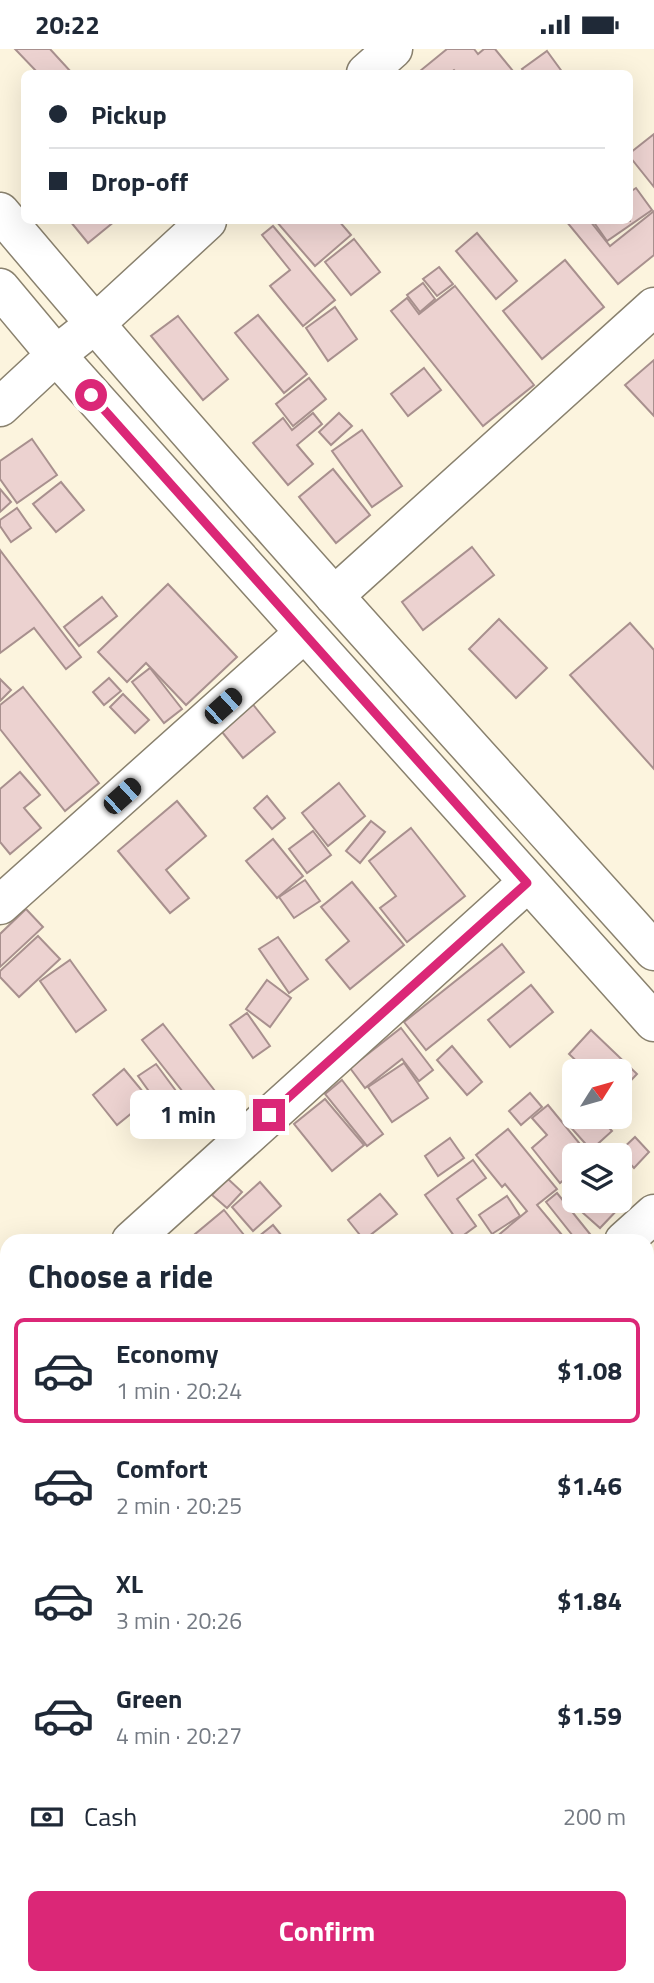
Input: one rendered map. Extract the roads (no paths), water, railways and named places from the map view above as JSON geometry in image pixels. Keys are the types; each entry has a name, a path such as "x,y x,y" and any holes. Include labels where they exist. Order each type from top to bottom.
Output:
{"main road":[{"path":"369,70 393,49"},
{"path":"0,212 334,596 654,951"},
{"path":"0,407 204,224"},
{"path":"0,288 56,355 654,1022"},
{"path":"334,596 654,307"},
{"path":"0,905 304,633"},
{"path":"139,1234 527,883"},
{"path":"632,1234 654,1215"}]}
